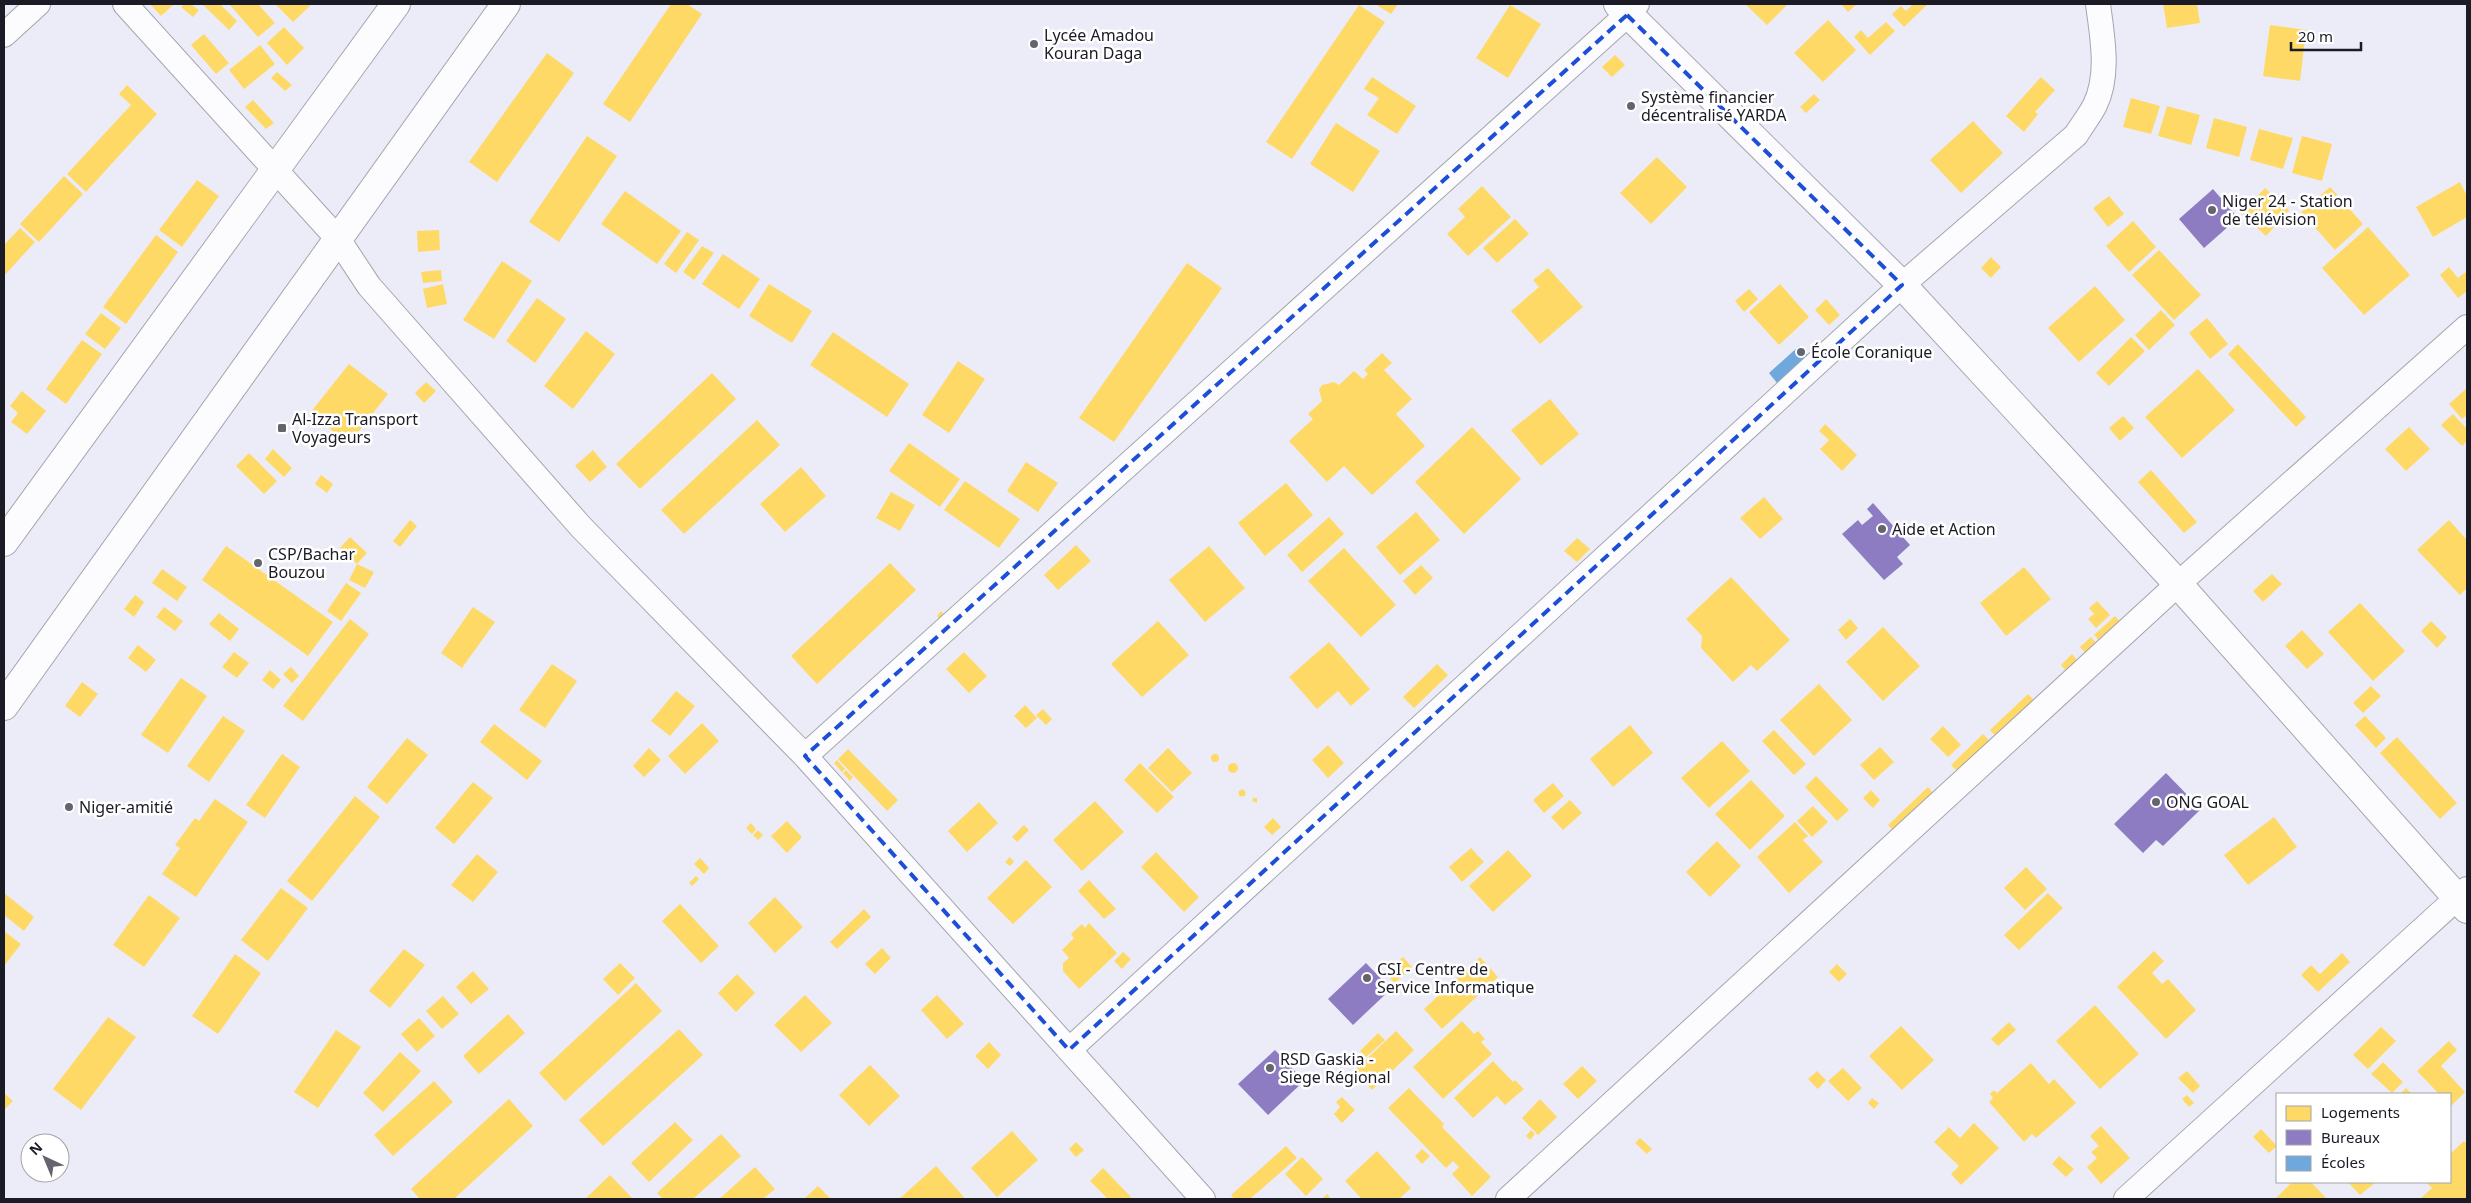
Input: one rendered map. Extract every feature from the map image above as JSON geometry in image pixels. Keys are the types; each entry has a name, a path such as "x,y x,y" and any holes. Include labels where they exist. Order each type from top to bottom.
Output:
{"street":[{"path":"4,35 38,4"},
{"path":"125,4 338,239 369,286 581,527 805,756 1203,1199"},
{"path":"4,542 396,4"},
{"path":"4,706 506,4"},
{"path":"1069,1050 1902,285 2076,135 2095,104 2103,72 2103,44 2098,4"},
{"path":"805,756 1627,7 1902,285 2178,584 2464,899 2126,1199"},
{"path":"1508,1199 2178,584 2467,327"}],"highlighted area":[{"path":"1627,15 1902,285 1069,1050 805,756"}],"building: Logements":[{"path":"150,4 172,4 173,5 161,16"},
{"path":"184,4 191,4 199,10 193,17 181,7"},
{"path":"202,4 220,4 237,21 229,30"},
{"path":"229,4 258,4 275,23 258,37"},
{"path":"275,4 308,4 310,6 293,22"},
{"path":"671,4 687,4 702,14 630,122 603,104"},
{"path":"1375,4 1398,4 1391,14"},
{"path":"1745,4 1788,4 1767,25"},
{"path":"1841,4 1857,4 1848,12"},
{"path":"1913,4 1927,5 1904,27 1892,14 1901,6 1906,11"},
{"path":"2163,4 2197,4 2200,23 2167,28"},
{"path":"1359,5 1385,22 1292,159 1266,142"},
{"path":"1510,5 1541,24 1508,78 1476,58"},
{"path":"1828,20 1856,50 1823,82 1794,53"},
{"path":"1886,22 1895,31 1870,55 1854,37 1861,30 1868,38"},
{"path":"2270,25 2306,30 2300,81 2263,76"},
{"path":"284,27 304,48 287,65 267,43"},
{"path":"204,34 229,63 216,74 191,45"},
{"path":"260,45 275,64 244,89 229,70"},
{"path":"547,53 574,73 497,182 469,162"},
{"path":"1615,55 1625,65 1612,77 1602,67"},
{"path":"277,72 292,85 285,91 271,78"},
{"path":"1372,77 1416,106 1397,134 1367,115 1379,98 1364,89"},
{"path":"2041,77 2055,90 2035,112 2038,114 2024,132 2006,116"},
{"path":"127,85 157,114 86,192 67,174 131,105 119,94"},
{"path":"1814,94 1820,100 1806,113 1800,107"},
{"path":"2131,98 2160,106 2151,134 2123,127"},
{"path":"253,100 274,123 266,129 245,107"},
{"path":"2167,106 2200,115 2191,145 2158,136"},
{"path":"2214,118 2247,127 2239,157 2206,148"},
{"path":"1973,121 2003,153 1961,193 1930,160"},
{"path":"1336,123 1380,151 1353,192 1310,164"},
{"path":"2259,129 2293,138 2283,169 2250,160"},
{"path":"587,136 617,156 559,242 529,222"},
{"path":"2302,136 2332,144 2322,181 2292,173"},
{"path":"1657,157 1687,187 1651,224 1620,193"},
{"path":"64,176 83,194 39,242 20,224"},
{"path":"197,180 219,196 182,247 159,230"},
{"path":"2460,182 2467,196 2467,217 2433,237 2416,207"},
{"path":"1482,186 1511,217 1468,256 1447,234 1465,217 1458,209"},
{"path":"2330,187 2363,224 2335,250 2301,212"},
{"path":"2265,188 2289,210 2266,236 2241,213"},
{"path":"625,191 681,231 657,264 601,224"},
{"path":"2109,196 2124,214 2108,227 2093,208"},
{"path":"1515,219 1529,234 1497,263 1483,248"},
{"path":"2133,221 2156,247 2129,272 2106,246"},
{"path":"2368,227 2410,275 2364,315 2322,268"},
{"path":"20,228 35,242 4,276 4,245"},
{"path":"439,230 440,250 418,252 417,231"},
{"path":"687,232 699,240 676,273 664,264"},
{"path":"156,235 178,252 126,324 103,307"},
{"path":"702,246 714,253 694,280 683,272"},
{"path":"2159,250 2201,295 2174,320 2132,275"},
{"path":"723,254 760,279 739,309 702,284"},
{"path":"1991,257 2001,267 1991,278 1981,268"},
{"path":"502,261 532,281 494,339 463,320"},
{"path":"1187,263 1222,288 1114,442 1079,418"},
{"path":"2449,267 2458,278 2467,271 2467,291 2458,298 2440,275"},
{"path":"1548,268 1583,307 1540,344 1511,311 1539,287 1533,280"},
{"path":"441,270 442,281 423,283 421,272"},
{"path":"443,284 447,304 427,308 423,289"},
{"path":"769,284 812,311 792,343 749,316"},
{"path":"1780,284 1809,317 1779,345 1749,312"},
{"path":"2095,286 2125,320 2079,362 2048,328"},
{"path":"1749,289 1758,299 1744,312 1735,301"},
{"path":"537,298 566,319 535,363 506,341"},
{"path":"1826,299 1840,315 1829,325 1815,310"},
{"path":"2161,310 2175,325 2149,350 2135,335"},
{"path":"101,313 121,328 105,349 85,334"},
{"path":"2207,318 2228,344 2210,359 2189,333"},
{"path":"586,331 615,354 573,409 544,386"},
{"path":"833,332 909,384 887,417 810,365"},
{"path":"2131,337 2145,351 2109,386 2096,373"},
{"path":"1825,338 1830,344 1819,354 1813,348"},
{"path":"82,340 102,354 66,404 46,389"},
{"path":"2238,344 2306,417 2296,427 2228,354"},
{"path":"1382,353 1392,363 1384,370 1412,399 1396,414 1425,446 1372,495 1344,466 1327,482 1289,441 1313,419 1308,414 1322,401 1319,390 1322,385 1334,382 1339,385 1354,371 1363,379 1368,374 1364,370"},
{"path":"958,361 985,379 949,433 922,415"},
{"path":"349,364 388,394 349,444 310,413"},
{"path":"2198,369 2235,410 2182,458 2145,417"},
{"path":"712,373 736,399 640,489 616,464"},
{"path":"426,382 436,391 424,403 415,393"},
{"path":"2467,388 2467,415 2462,419 2449,404"},
{"path":"22,391 46,411 27,434 11,422 18,413 10,406"},
{"path":"1550,399 1579,434 1541,466 1511,430"},
{"path":"2453,414 2467,429 2467,441 2462,446 2441,425"},
{"path":"2123,416 2134,428 2120,441 2109,428"},
{"path":"757,420 780,445 684,534 661,510"},
{"path":"1825,424 1857,455 1842,471 1820,449 1829,440 1819,431"},
{"path":"1472,427 1521,479 1464,534 1415,482"},
{"path":"2409,427 2430,449 2406,471 2385,449"},
{"path":"909,443 960,479 940,507 889,471"},
{"path":"273,449 292,468 284,477 265,459"},
{"path":"593,450 607,467 590,482 575,466"},
{"path":"249,453 277,481 264,494 236,466"},
{"path":"1026,462 1058,483 1038,512 1007,491"},
{"path":"801,467 826,496 785,532 760,504"},
{"path":"2151,470 2197,522 2184,533 2138,482"},
{"path":"321,475 333,484 327,493 315,484"},
{"path":"965,481 1020,519 999,548 944,510"},
{"path":"1286,483 1313,515 1265,556 1238,523"},
{"path":"891,492 915,505 900,531 876,518"},
{"path":"1764,497 1783,519 1760,539 1740,518"},
{"path":"1416,512 1440,540 1400,575 1376,547"},
{"path":"1329,517 1344,534 1302,572 1287,555"},
{"path":"410,520 417,526 400,547 393,541"},
{"path":"2449,520 2467,540 2467,588 2460,595 2417,550"},
{"path":"350,537 367,553 357,564 340,548"},
{"path":"1577,538 1590,549 1577,562 1564,551"},
{"path":"1076,545 1091,561 1058,590 1044,575"},
{"path":"226,546 333,622 308,656 202,580"},
{"path":"1209,546 1245,588 1205,622 1169,580"},
{"path":"1344,548 1396,605 1361,637 1308,581"},
{"path":"890,563 916,590 817,684 791,656"},
{"path":"357,564 374,572 365,588 349,580"},
{"path":"1421,565 1433,578 1415,595 1403,581"},
{"path":"2024,567 2051,599 2006,636 1980,603"},
{"path":"162,569 187,587 177,601 152,583"},
{"path":"2272,574 2282,584 2263,602 2253,591"},
{"path":"1731,577 1790,640 1757,671 1751,665 1733,682 1701,648 1702,636 1686,619"},
{"path":"346,583 361,593 341,621 327,611"},
{"path":"135,595 144,602 134,617 124,609"},
{"path":"2097,601 2110,615 2096,628 2088,619 2094,614 2089,608"},
{"path":"2360,603 2405,651 2373,681 2328,632"},
{"path":"164,607 183,621 175,631 156,617"},
{"path":"473,607 495,622 462,668 441,653"},
{"path":"941,611 945,615 940,620 937,616"},
{"path":"219,613 239,629 230,641 209,624"},
{"path":"2115,616 2126,628 2105,647 2094,635"},
{"path":"350,619 369,634 303,721 283,706"},
{"path":"1850,619 1858,628 1846,640 1838,630"},
{"path":"1158,621 1189,655 1142,697 1111,664"},
{"path":"2431,621 2447,637 2437,648 2421,631"},
{"path":"1883,627 1920,666 1883,701 1846,662"},
{"path":"2302,630 2324,654 2307,669 2285,646"},
{"path":"2091,637 2099,646 2088,656 2080,647"},
{"path":"1329,642 1370,689 1351,706 1338,691 1317,709 1289,677"},
{"path":"138,645 156,660 146,672 128,658"},
{"path":"234,652 249,663 237,678 222,667"},
{"path":"964,652 987,676 969,693 946,669"},
{"path":"2072,654 2080,663 2069,674 2061,665"},
{"path":"552,664 577,681 545,728 519,710"},
{"path":"1437,664 1448,675 1414,708 1403,697"},
{"path":"291,667 299,676 292,683 283,674"},
{"path":"270,670 281,680 273,689 262,680"},
{"path":"181,678 207,696 168,753 141,735"},
{"path":"82,682 98,694 80,717 65,706"},
{"path":"1819,684 1852,720 1814,756 1780,720"},
{"path":"2371,686 2381,696 2363,713 2353,703"},
{"path":"676,691 695,706 670,736 651,721"},
{"path":"2028,694 2041,707 2002,743 1990,730"},
{"path":"1025,705 1037,718 1026,728 1014,716"},
{"path":"1043,709 1052,719 1046,725 1036,715"},
{"path":"223,716 245,731 209,782 187,766"},
{"path":"2365,716 2386,738 2376,748 2355,725"},
{"path":"702,723 719,741 685,774 668,756"},
{"path":"494,724 542,761 527,780 480,742"},
{"path":"1630,725 1653,753 1613,787 1590,759"},
{"path":"1943,726 1961,745 1948,757 1930,739"},
{"path":"1774,730 1806,764 1794,775 1762,741"},
{"path":"1983,734 1994,745 1962,776 1951,765"},
{"path":"2397,737 2457,803 2440,819 2380,753"},
{"path":"407,738 428,755 387,804 367,787"},
{"path":"1722,741 1750,771 1709,808 1681,778"},
{"path":"1328,745 1344,763 1328,778 1312,760"},
{"path":"1880,747 1894,762 1874,780 1860,765"},
{"path":"649,748 661,760 644,777 633,766"},
{"path":"1168,748 1192,773 1172,792 1148,768"},
{"path":"848,749 898,800 887,811 838,759"},
{"path":"282,754 300,767 265,818 246,805"},
{"path":"1215,754 1219,758 1215,762 1211,758"},
{"path":"837,760 845,769 842,772 834,763"},
{"path":"1140,763 1174,797 1157,813 1124,780"},
{"path":"1231,763 1235,763 1238,768 1237,772 1231,773 1228,770 1228,766"},
{"path":"846,770 853,777 850,781 843,773"},
{"path":"1816,776 1849,810 1837,821 1805,787"},
{"path":"1751,780 1785,816 1750,850 1715,814"},
{"path":"473,782 493,798 454,844 435,828"},
{"path":"1553,783 1564,796 1544,813 1533,800"},
{"path":"1928,787 1938,799 1899,836 1888,825"},
{"path":"1242,789 1246,793 1242,797 1238,793"},
{"path":"1871,790 1880,800 1873,808 1863,798"},
{"path":"355,796 380,817 312,901 287,881"},
{"path":"1253,798 1257,798 1257,803 1252,801"},
{"path":"215,799 248,822 196,897 162,874 180,848 175,845 195,818 199,821"},
{"path":"1570,800 1582,813 1563,830 1551,817"},
{"path":"1095,801 1124,832 1082,871 1053,840"},
{"path":"979,802 998,823 967,852 948,831"},
{"path":"1813,806 1828,822 1812,837 1797,821"},
{"path":"2274,817 2297,847 2248,885 2224,855"},
{"path":"1273,818 1281,827 1272,835 1264,827"},
{"path":"787,821 802,837 787,853 771,836"},
{"path":"1795,822 1808,836 1803,840 1823,862 1789,893 1757,857"},
{"path":"751,823 756,829 752,834 746,828"},
{"path":"1024,825 1029,830 1017,842 1012,837"},
{"path":"758,830 763,835 758,840 753,835"},
{"path":"1717,841 1741,866 1710,897 1686,872"},
{"path":"1471,848 1484,862 1462,882 1449,867"},
{"path":"1508,850 1532,876 1493,912 1469,886"},
{"path":"1156,852 1199,897 1184,912 1141,867"},
{"path":"477,854 498,872 473,902 451,885"},
{"path":"1010,857 1014,862 1010,866 1005,862"},
{"path":"700,858 709,868 704,874 694,864"},
{"path":"1026,860 1052,887 1013,924 987,898"},
{"path":"2026,867 2047,889 2025,910 2004,888"},
{"path":"696,876 699,879 692,886 689,883"},
{"path":"1089,880 1116,909 1104,919 1078,891"},
{"path":"281,888 308,908 268,961 241,940"},
{"path":"4,893 34,917 24,931 4,915"},
{"path":"2048,893 2063,908 2019,950 2004,935"},
{"path":"149,895 180,918 144,967 113,945"},
{"path":"775,897 803,927 775,953 748,923"},
{"path":"680,904 719,946 701,963 662,921"},
{"path":"864,909 871,917 837,949 830,942"},
{"path":"1089,923 1117,953 1079,989 1063,971 1063,963 1069,958 1062,950 1074,938 1071,934 1082,924 1085,928"},
{"path":"4,931 21,944 4,966"},
{"path":"882,948 891,958 875,974 865,964"},
{"path":"404,949 425,965 390,1008 369,991"},
{"path":"2154,951 2164,961 2152,973 2162,984 2168,979 2196,1010 2166,1039 2117,987"},
{"path":"1123,952 1131,959 1122,969 1114,961"},
{"path":"2342,953 2350,962 2318,992 2301,975 2311,965 2320,974"},
{"path":"235,954 261,973 218,1034 192,1016"},
{"path":"1403,957 1412,967 1395,983 1385,973"},
{"path":"1480,957 1498,977 1442,1029 1424,1009"},
{"path":"620,963 635,978 618,995 603,979"},
{"path":"1837,964 1847,974 1839,982 1829,972"},
{"path":"473,971 489,989 471,1004 456,987"},
{"path":"737,974 755,993 736,1012 718,993"},
{"path":"636,983 662,1011 565,1101 539,1073"},
{"path":"805,995 832,1023 801,1052 774,1025"},
{"path":"937,995 964,1024 947,1039 921,1010"},
{"path":"443,996 459,1014 442,1029 426,1011"},
{"path":"2095,1005 2139,1054 2100,1089 2056,1041"},
{"path":"508,1014 525,1033 479,1074 463,1056"},
{"path":"108,1017 136,1037 81,1110 53,1089"},
{"path":"419,1018 435,1036 417,1052 401,1034"},
{"path":"1462,1021 1474,1034 1478,1031 1485,1039 1481,1042 1492,1054 1443,1099 1413,1067"},
{"path":"2009,1022 2016,1030 1998,1046 1991,1039"},
{"path":"1901,1026 1934,1060 1902,1090 1869,1056"},
{"path":"2381,1027 2396,1041 2368,1069 2353,1055"},
{"path":"679,1029 703,1055 603,1146 579,1120"},
{"path":"336,1030 361,1047 318,1108 294,1092"},
{"path":"1396,1031 1414,1050 1372,1090 1354,1071"},
{"path":"1378,1033 1385,1040 1366,1057 1360,1051"},
{"path":"2449,1041 2457,1050 2441,1066 2465,1092 2451,1106 2451,1093 2438,1093 2417,1071"},
{"path":"989,1042 1001,1055 988,1069 975,1056"},
{"path":"400,1052 421,1071 383,1112 363,1093"},
{"path":"1493,1061 1513,1082 1515,1080 1524,1089 1505,1105 1497,1096 1473,1118 1454,1098"},
{"path":"2383,1062 2403,1082 2392,1093 2371,1074"},
{"path":"2031,1063 2049,1084 2054,1079 2076,1103 2036,1138 2032,1134 2024,1142 1989,1102 1993,1098 1990,1094 1994,1090 1997,1093"},
{"path":"870,1065 900,1096 869,1126 839,1095"},
{"path":"1582,1066 1597,1081 1578,1099 1563,1084"},
{"path":"1843,1068 1862,1088 1848,1101 1828,1081"},
{"path":"1817,1071 1826,1080 1818,1089 1808,1079"},
{"path":"2187,1071 2200,1086 2193,1093 2178,1078"},
{"path":"434,1081 453,1102 393,1156 374,1135"},
{"path":"1409,1088 1444,1124 1442,1127 1491,1177 1472,1196 1452,1174 1459,1167 1453,1161 1446,1168 1388,1108"},
{"path":"2406,1088 2411,1093 2401,1093"},
{"path":"4,1093 13,1101 4,1110"},
{"path":"2187,1095 2194,1103 2189,1107 2182,1099"},
{"path":"1342,1097 1355,1110 1342,1123 1334,1114 1340,1107 1336,1102"},
{"path":"1872,1098 1879,1103 1874,1109 1868,1103"},
{"path":"509,1099 533,1126 454,1199 420,1199 411,1189"},
{"path":"1540,1099 1557,1117 1538,1135 1522,1118"},
{"path":"675,1122 693,1140 649,1182 631,1163"},
{"path":"1974,1123 1999,1148 1961,1185 1951,1174 1959,1166 1934,1142 1949,1127 1960,1138"},
{"path":"2101,1126 2130,1158 2101,1184 2087,1167 2097,1158 2091,1152 2099,1146 2090,1136"},
{"path":"2261,1129 2276,1147 2269,1153 2253,1137"},
{"path":"1531,1130 1535,1134 1530,1140 1526,1136"},
{"path":"1012,1131 1038,1160 997,1197 971,1168"},
{"path":"721,1134 741,1156 693,1199 663,1199 657,1193"},
{"path":"1640,1138 1652,1149 1647,1154 1635,1143"},
{"path":"2464,1141 2467,1144 2467,1199 2420,1199 2432,1188 2427,1183 2451,1183 2451,1153"},
{"path":"1076,1142 1084,1150 1076,1157 1069,1149"},
{"path":"1286,1146 1297,1158 1250,1199 1234,1199 1231,1195"},
{"path":"1422,1149 1430,1156 1422,1164 1415,1156"},
{"path":"1377,1151 1411,1188 1399,1199 1362,1199 1345,1181"},
{"path":"2059,1156 2074,1169 2066,1177 2052,1164"},
{"path":"1302,1157 1323,1179 1306,1196 1285,1174"},
{"path":"936,1166 964,1197 962,1199 899,1199"},
{"path":"755,1167 775,1189 763,1199 719,1199"},
{"path":"1103,1168 1131,1197 1129,1199 1108,1199 1090,1181"},
{"path":"610,1175 633,1199 585,1199"},
{"path":"2291,1183 2312,1183 2327,1199 2275,1199"},
{"path":"2349,1183 2375,1183 2360,1195"},
{"path":"818,1186 831,1199 804,1199"},
{"path":"1327,1194 1331,1199 1322,1199"}],"building: Bureaux":[{"path":"2213,189 2238,218 2204,248 2179,219"},
{"path":"1873,503 1910,545 1897,557 1903,564 1884,580 1842,534 1858,520 1862,525 1873,516 1867,509"},
{"path":"2166,773 2201,809 2163,846 2156,840 2143,853 2114,824"},
{"path":"1366,963 1391,989 1353,1025 1328,999"},
{"path":"1275,1050 1304,1081 1268,1115 1238,1084"}],"building: Écoles":[{"path":"1799,346 1808,355 1777,383 1769,373"}],"place":[{"name":"Lycée Amadou Kouran Daga","path":"1034,44"},
{"name":"Système financier décentralisé YARDA","path":"1631,106"},
{"name":"Niger 24 - Station de télévision","path":"2212,210"},
{"name":"École Coranique","path":"1801,352"},
{"name":"Al-Izza Transport Voyageurs","path":"282,428"},
{"name":"Aide et Action","path":"1882,529"},
{"name":"CSP/Bachar Bouzou","path":"258,563"},
{"name":"ONG GOAL","path":"2156,802"},
{"name":"Niger-amitié","path":"69,807"},
{"name":"CSI - Centre de Service Informatique","path":"1367,978"},
{"name":"RSD Gaskia - Siege Régional","path":"1270,1068"}]}
